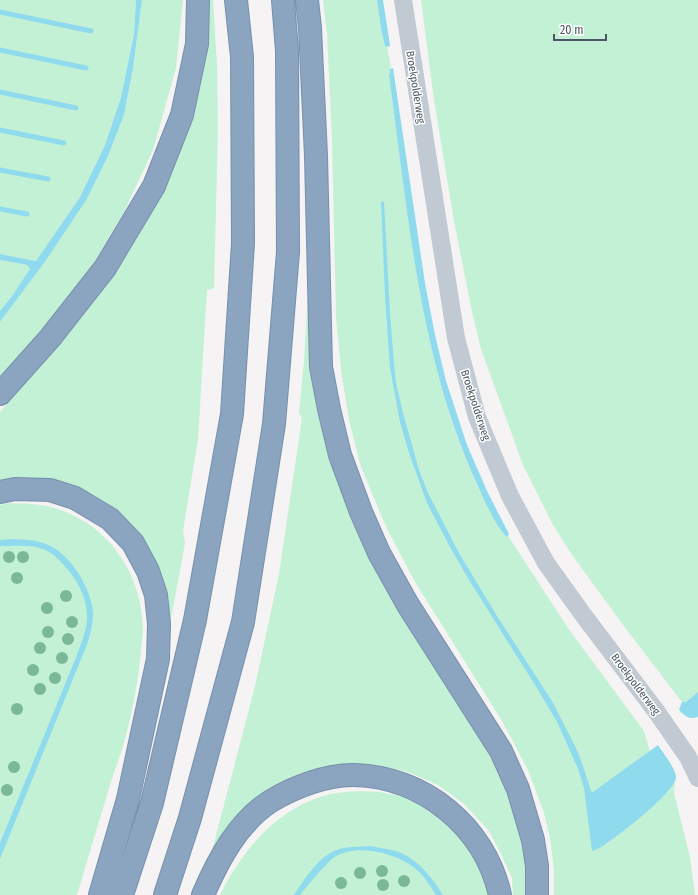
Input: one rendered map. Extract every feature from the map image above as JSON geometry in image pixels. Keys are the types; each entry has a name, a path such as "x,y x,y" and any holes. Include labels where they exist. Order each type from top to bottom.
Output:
{"highway":[{"path":"0,394 50,338 105,268 154,186 182,115 197,44 198,0"},
{"path":"122,895 152,803 195,620 232,414 242,243 242,57 236,0"},
{"path":"165,895 190,818 242,622 274,424 288,252 287,51 283,0"},
{"path":"307,0 310,28 316,156 321,367 340,455 361,512 379,553 408,605 501,751 518,789 533,840 537,866 537,895"},
{"path":"0,492 15,489 50,490 74,498 110,519 132,543 148,571 156,595 159,624 158,659 128,799 100,895"},
{"path":"203,895 229,843 247,821 271,801 299,786 328,778 354,775 382,779 406,785 449,810 466,826 482,848 498,882 500,895"}],"street":[{"name":"Broekpolderweg","path":"403,0 456,338 477,417 510,496 546,563 656,711 688,757 698,778"}],"green space":[{"path":"0,0 136,0 134,34 121,97 105,145 80,197 36,261 0,254"},
{"path":"142,0 183,0 176,68 153,150 124,212 93,264 43,328 0,377 0,322 47,259 87,199 108,156 124,115 133,68"},
{"path":"208,0 213,0 217,65 218,128 214,288 207,290 198,439 183,531 185,543 168,635 163,594 100,501 0,483 0,412 86,312 132,246 154,207 173,166"},
{"path":"323,0 377,0 381,29 385,46 387,46 391,68 389,76 405,194 427,326 451,417 473,476 499,527 508,536 570,631 644,731 650,752 586,797 605,845 642,815 675,782 674,793 690,857 695,895 554,895 554,870 550,838 544,813 528,770 502,721 415,582 387,529 361,467 349,420 341,370 336,317 332,140 327,34"},
{"path":"421,0 698,0 698,692 686,702 682,702 623,625 570,552 552,523 523,465 481,349 472,312 454,221 434,100"},
{"path":"0,260 27,265 31,269 0,311"},
{"path":"309,276 326,431 496,765 509,796 523,844 526,861 527,895 513,895 512,878 489,831 464,804 438,785 408,772 375,765 337,766 260,796 235,818 217,843 211,855 255,686 279,574 302,418 299,413 304,361"},
{"path":"8,503 48,506 73,515 90,525 105,538 118,553 136,588 141,608 143,628 141,652 137,685 130,717 123,745 77,895 0,895 0,505"},
{"path":"359,791 379,792 401,796 436,813 467,845 481,869 490,895 220,895 229,878 252,846 279,819 295,808 312,800 334,793"}],"water":[{"path":"136,0 142,0 133,68 124,115 108,156 87,199 47,259 0,322 0,311 30,269 27,265 0,260 0,254 36,261 80,197 105,145 121,97 134,34"},
{"path":"377,0 383,0 390,45 389,47 385,46"},
{"path":"393,68 425,283 446,381 467,445 488,493 509,534 507,537 498,526 486,503 457,434 441,385 428,334 410,231 389,76 390,69"},
{"path":"381,201 384,202 390,313 396,383 419,470 428,493 459,553 497,616 552,701 576,748 591,791 593,792 658,745 675,773 676,777 674,784 646,813 603,846 592,851 584,788 578,769 558,724 451,549 427,503 409,453 400,422 390,368"},
{"path":"10,539 42,542 62,554 76,569 81,578 90,597 93,615 88,642 0,859 0,843 77,655 87,620 87,612 83,595 76,581 66,567 51,553 40,548 0,546 0,540"},
{"path":"698,692 698,717 687,717 679,710 682,702 686,702"},
{"path":"371,846 396,851 411,858 429,875 443,895 436,895 417,870 409,864 388,855 364,850 342,853 333,858 300,895 294,895 311,870 328,854 343,848"}],"waterway":[{"path":"0,12 91,31"},
{"path":"0,50 86,68"},
{"path":"0,92 76,108"},
{"path":"0,130 64,143"},
{"path":"0,170 48,179"},
{"path":"0,209 27,214"}]}
